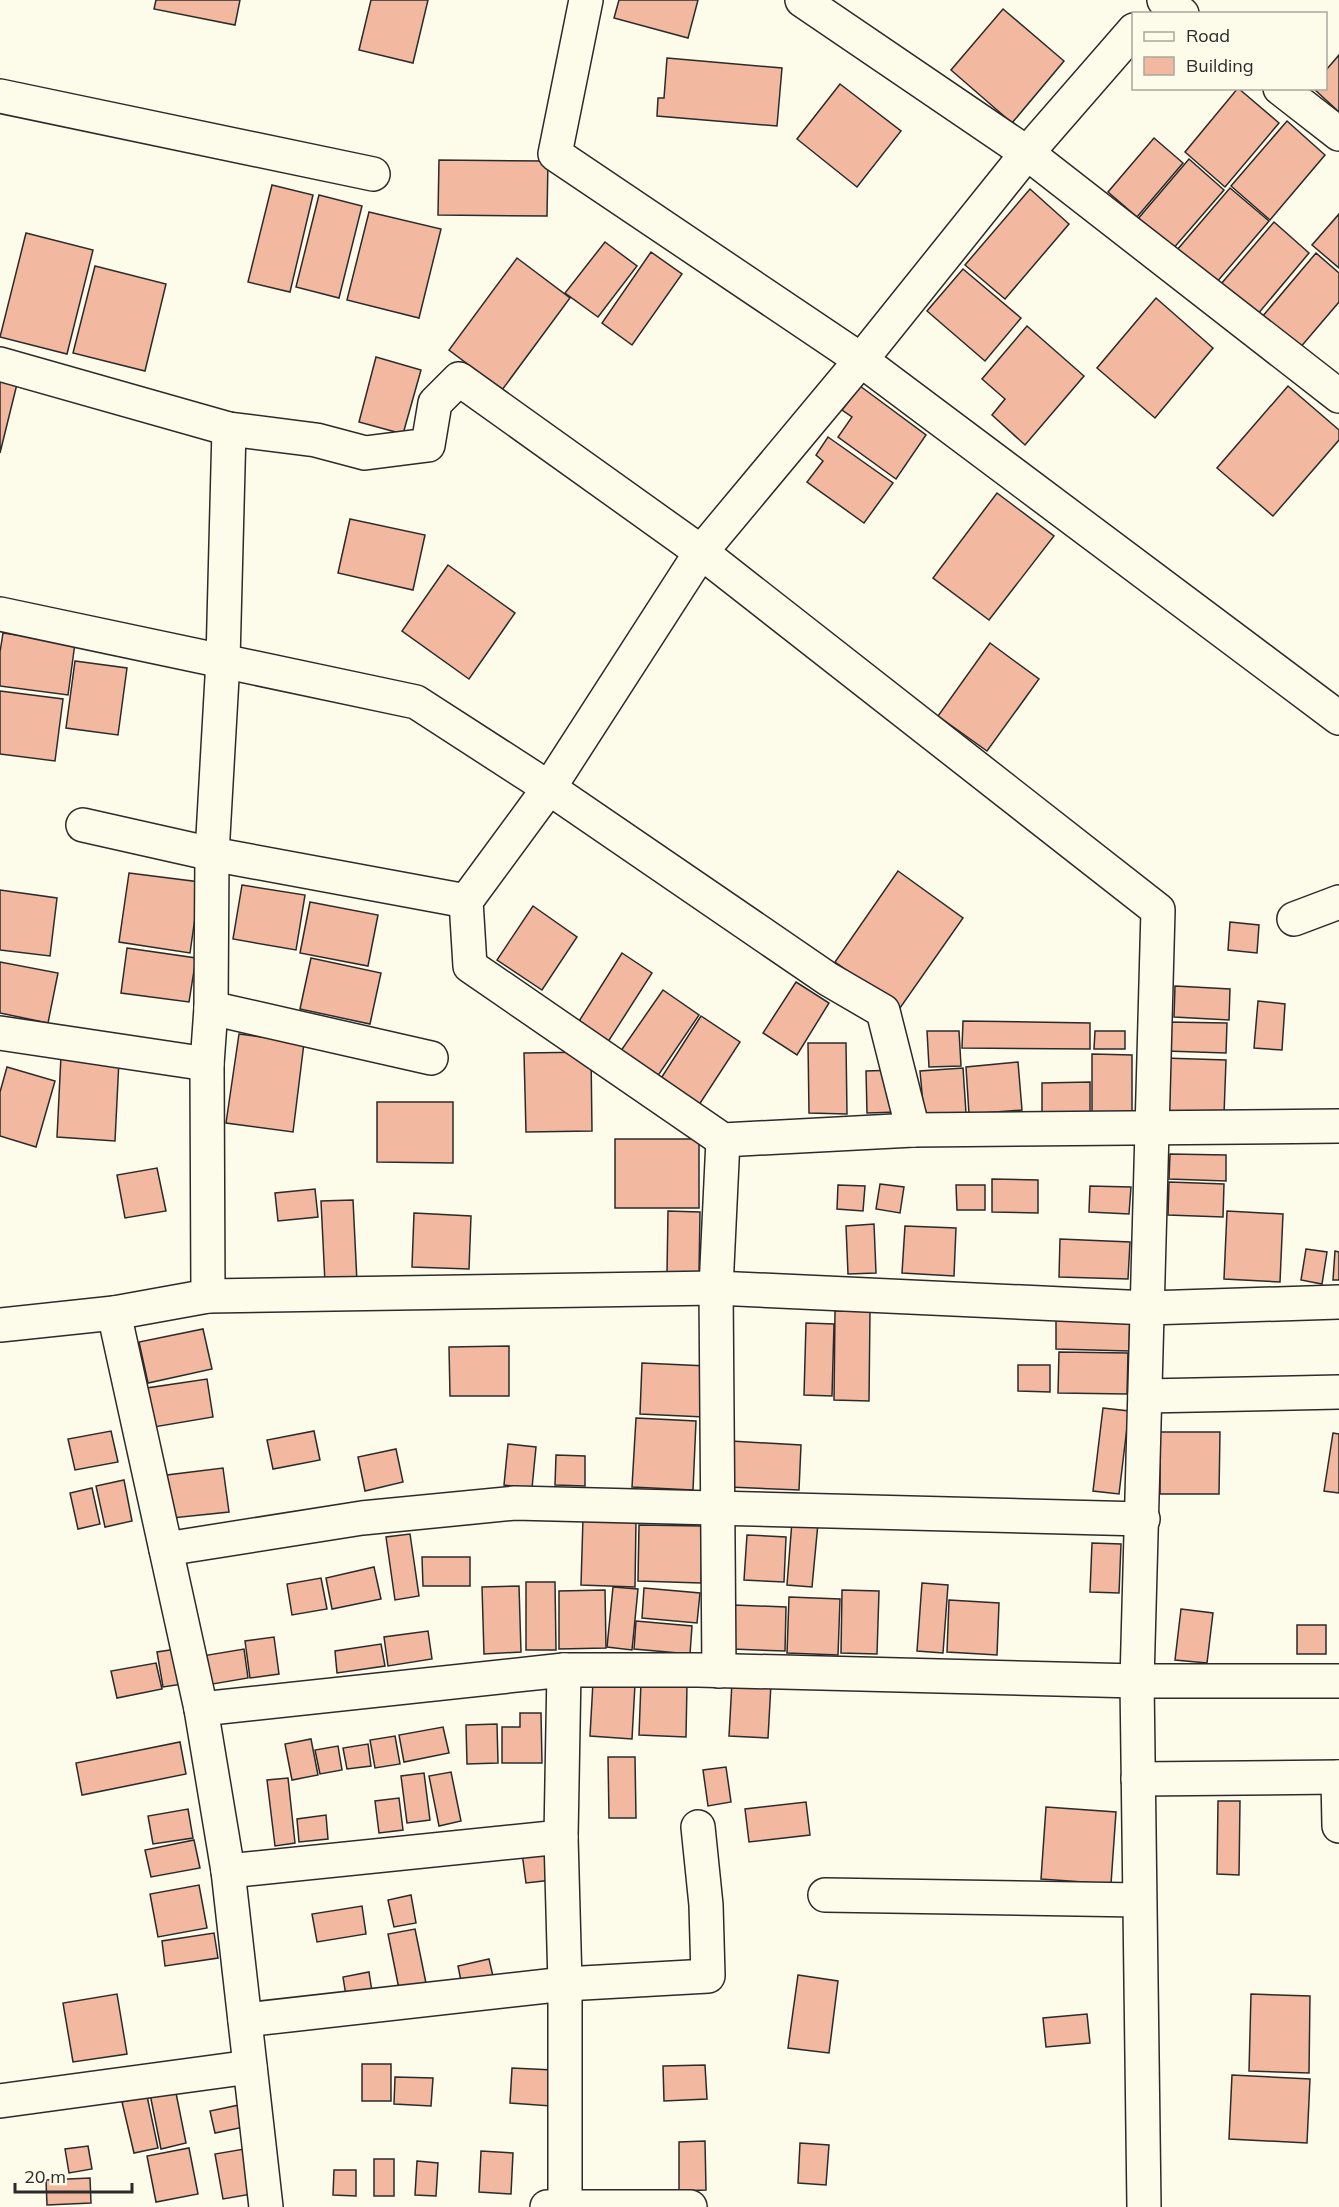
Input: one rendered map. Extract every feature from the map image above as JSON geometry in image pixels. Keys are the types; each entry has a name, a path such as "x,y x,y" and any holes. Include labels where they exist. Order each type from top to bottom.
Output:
{"street":[{"path":"586,0 555,154 861,360 1339,718"},
{"path":"802,0 1028,153 1339,396"},
{"path":"1149,12 1159,0"},
{"path":"1164,0 1179,12"},
{"path":"1132,32 1028,153 861,360 701,552 549,788 466,901 470,966 723,1140 913,1130 1339,1126"},
{"path":"1283,90 1339,134"},
{"path":"0,96 373,174"},
{"path":"0,364 229,429 316,440 365,453 428,445 435,403 459,380 701,552 1158,910 1154,1129 1137,1682 1138,1900 1144,2207"},
{"path":"208,1296 207,1064 211,1008 212,854 223,660 229,429"},
{"path":"0,614 416,702 549,788 828,979 883,1011 913,1130"},
{"path":"83,825 212,854 466,901"},
{"path":"1294,919 1339,902"},
{"path":"211,1008 431,1058"},
{"path":"0,1034 207,1064"},
{"path":"719,1671 716,1288 723,1140"},
{"path":"0,1325 114,1313 208,1296 716,1288 1148,1308 1339,1302"},
{"path":"114,1313 201,1709 228,1871 266,2207"},
{"path":"1145,1396 1339,1392"},
{"path":"166,1549 362,1518 515,1503 1143,1519"},
{"path":"201,1709 564,1670 719,1671 1137,1682 1339,1681"},
{"path":"564,1670 561,1837 565,1984 565,2207"},
{"path":"1138,1779 1339,1777 1339,1827"},
{"path":"245,2020 565,1984 708,1976 706,1905 698,1827"},
{"path":"228,1871 561,1837"},
{"path":"825,1895 1138,1900"},
{"path":"0,2101 250,2067"},
{"path":"547,2207 690,2207"}],"building":[{"path":"156,0 240,0 235,25 154,9"},
{"path":"371,0 428,0 413,63 359,50"},
{"path":"619,0 698,0 688,38 614,18"},
{"path":"1003,9 1064,61 1012,123 951,70"},
{"path":"1339,55 1339,112 1315,90 1327,90 1327,69"},
{"path":"667,58 782,68 777,126 657,116 658,98 664,98"},
{"path":"840,84 901,131 857,187 797,139"},
{"path":"1236,90 1240,90 1279,123 1225,187 1185,152"},
{"path":"1287,121 1325,155 1270,220 1231,186"},
{"path":"1154,138 1183,163 1137,217 1108,192"},
{"path":"1189,159 1224,190 1172,250 1137,220"},
{"path":"439,160 548,161 547,216 438,215"},
{"path":"272,185 313,195 290,292 248,282"},
{"path":"1230,188 1269,221 1216,283 1177,250"},
{"path":"1030,189 1069,224 1005,299 965,265"},
{"path":"319,195 362,206 339,298 296,287"},
{"path":"369,212 441,229 419,318 347,300"},
{"path":"1339,214 1339,268 1312,245"},
{"path":"1274,222 1309,253 1257,315 1221,284"},
{"path":"26,233 93,250 67,354 0,337"},
{"path":"605,242 637,266 598,317 565,293"},
{"path":"651,252 682,274 632,345 602,323"},
{"path":"1316,253 1339,273 1339,302 1299,349 1262,317"},
{"path":"517,258 570,298 502,390 449,350"},
{"path":"95,266 166,284 145,371 73,353"},
{"path":"963,269 1021,318 985,361 927,311"},
{"path":"1156,298 1213,348 1155,418 1097,368"},
{"path":"1027,326 1084,376 1025,445 992,415 1005,399 982,379"},
{"path":"376,357 421,370 403,434 359,422"},
{"path":"0,380 17,384 0,453"},
{"path":"860,386 926,435 896,479 838,437 852,417 842,410"},
{"path":"1288,386 1339,430 1339,440 1273,516 1217,468"},
{"path":"828,437 893,483 864,523 807,482 823,461 816,455"},
{"path":"997,493 1054,536 989,620 933,578"},
{"path":"350,519 425,535 413,590 338,573"},
{"path":"448,565 515,613 469,679 402,631"},
{"path":"3,633 75,643 68,695 0,686 0,652"},
{"path":"990,643 1039,679 987,751 938,716"},
{"path":"75,661 127,668 118,735 66,728"},
{"path":"0,691 63,699 55,761 0,754"},
{"path":"898,871 963,918 900,1008 835,962"},
{"path":"129,873 200,882 190,953 119,942"},
{"path":"242,885 305,895 296,950 233,939"},
{"path":"0,890 57,898 50,956 0,950"},
{"path":"310,902 378,915 368,966 300,953"},
{"path":"533,906 577,937 542,990 497,960"},
{"path":"1230,922 1259,925 1257,953 1228,950"},
{"path":"127,948 196,958 189,1002 121,993"},
{"path":"622,953 652,973 606,1045 576,1026"},
{"path":"311,958 381,973 370,1024 300,1009"},
{"path":"0,962 58,973 48,1023 0,1013"},
{"path":"796,982 829,1003 797,1055 763,1033"},
{"path":"1175,986 1230,989 1229,1020 1174,1017"},
{"path":"663,990 699,1015 655,1080 618,1055"},
{"path":"1258,1001 1285,1004 1282,1050 1254,1048"},
{"path":"701,1016 740,1042 697,1108 658,1083"},
{"path":"963,1021 1090,1023 1090,1049 962,1048"},
{"path":"1167,1022 1227,1023 1226,1053 1166,1051"},
{"path":"927,1031 959,1031 961,1066 929,1067"},
{"path":"1095,1031 1125,1031 1125,1049 1094,1049"},
{"path":"239,1034 304,1043 293,1132 226,1123"},
{"path":"808,1043 846,1043 847,1114 809,1113"},
{"path":"591,1052 592,1131 526,1132 524,1053"},
{"path":"1092,1054 1132,1055 1132,1113 1092,1112"},
{"path":"61,1056 119,1060 115,1141 57,1137"},
{"path":"1164,1058 1226,1060 1224,1115 1162,1113"},
{"path":"1018,1062 1022,1110 969,1114 966,1067"},
{"path":"7,1067 55,1081 36,1147 0,1136 0,1092"},
{"path":"963,1068 966,1113 924,1115 920,1071"},
{"path":"897,1070 898,1112 867,1113 866,1071"},
{"path":"1090,1082 1090,1113 1042,1113 1042,1083"},
{"path":"377,1102 453,1102 453,1163 377,1162"},
{"path":"615,1139 699,1139 699,1208 615,1208"},
{"path":"1170,1154 1226,1155 1226,1181 1169,1179"},
{"path":"157,1168 166,1211 125,1218 117,1175"},
{"path":"992,1179 1038,1180 1038,1213 992,1212"},
{"path":"1169,1182 1224,1184 1223,1217 1168,1215"},
{"path":"880,1184 904,1187 900,1213 876,1209"},
{"path":"838,1185 865,1186 863,1211 837,1209"},
{"path":"956,1185 985,1185 985,1210 957,1210"},
{"path":"1090,1186 1131,1187 1129,1214 1089,1212"},
{"path":"315,1189 318,1217 278,1221 275,1193"},
{"path":"353,1200 357,1282 325,1283 321,1201"},
{"path":"668,1211 700,1212 699,1274 667,1273"},
{"path":"1227,1211 1283,1214 1280,1282 1224,1279"},
{"path":"414,1213 471,1216 469,1269 412,1267"},
{"path":"874,1224 876,1273 848,1274 846,1226"},
{"path":"905,1226 956,1228 954,1276 902,1273"},
{"path":"1060,1239 1130,1242 1128,1279 1059,1277"},
{"path":"1306,1249 1327,1252 1322,1284 1301,1280"},
{"path":"1335,1251 1339,1252 1339,1280 1333,1280"},
{"path":"835,1311 870,1311 869,1401 834,1400"},
{"path":"1056,1311 1130,1313 1129,1351 1056,1349"},
{"path":"806,1323 834,1324 832,1396 804,1395"},
{"path":"203,1329 212,1369 148,1383 139,1342"},
{"path":"509,1346 509,1396 450,1396 449,1347"},
{"path":"1059,1352 1128,1353 1127,1394 1058,1393"},
{"path":"642,1363 707,1366 704,1417 640,1414"},
{"path":"1018,1365 1050,1365 1050,1392 1018,1391"},
{"path":"207,1379 213,1417 154,1427 147,1388"},
{"path":"1103,1408 1129,1411 1119,1494 1093,1491"},
{"path":"636,1418 696,1421 693,1490 632,1487"},
{"path":"111,1431 118,1462 75,1470 68,1439"},
{"path":"314,1431 320,1460 273,1469 267,1440"},
{"path":"1160,1432 1220,1432 1219,1494 1160,1494"},
{"path":"1333,1433 1339,1434 1339,1493 1324,1491"},
{"path":"731,1441 801,1445 799,1490 729,1487"},
{"path":"508,1444 536,1447 532,1488 504,1485"},
{"path":"396,1449 403,1482 365,1491 358,1457"},
{"path":"556,1455 585,1456 585,1486 555,1485"},
{"path":"223,1468 229,1512 172,1518 167,1475"},
{"path":"124,1480 132,1521 105,1527 96,1486"},
{"path":"92,1488 100,1524 78,1529 70,1493"},
{"path":"583,1518 636,1519 635,1587 581,1585"},
{"path":"792,1521 818,1523 812,1587 787,1585"},
{"path":"639,1525 702,1526 701,1583 638,1581"},
{"path":"410,1534 419,1596 395,1600 386,1537"},
{"path":"747,1535 786,1537 784,1582 744,1580"},
{"path":"1092,1543 1121,1544 1119,1593 1090,1592"},
{"path":"422,1557 470,1557 470,1586 423,1586"},
{"path":"374,1567 381,1599 332,1609 326,1578"},
{"path":"321,1578 327,1609 292,1615 287,1584"},
{"path":"526,1582 555,1582 556,1650 526,1650"},
{"path":"922,1583 948,1585 943,1653 917,1651"},
{"path":"519,1586 521,1652 484,1654 482,1587"},
{"path":"613,1587 638,1589 632,1650 607,1647"},
{"path":"644,1588 700,1593 697,1623 642,1618"},
{"path":"605,1590 606,1648 559,1649 559,1591"},
{"path":"842,1590 879,1591 877,1654 841,1653"},
{"path":"789,1597 840,1599 838,1655 787,1653"},
{"path":"949,1600 999,1603 997,1655 947,1652"},
{"path":"733,1605 786,1607 785,1651 732,1649"},
{"path":"1181,1609 1213,1613 1207,1663 1175,1660"},
{"path":"636,1621 692,1626 690,1654 634,1649"},
{"path":"1297,1625 1326,1625 1326,1654 1297,1654"},
{"path":"428,1631 432,1659 388,1666 384,1637"},
{"path":"274,1637 279,1674 250,1678 245,1641"},
{"path":"381,1644 385,1666 337,1673 335,1651"},
{"path":"183,1648 189,1683 163,1687 157,1652"},
{"path":"244,1649 248,1678 207,1685 202,1656"},
{"path":"156,1663 162,1689 117,1698 111,1671"},
{"path":"593,1682 635,1684 632,1739 590,1736"},
{"path":"641,1682 687,1683 686,1737 639,1735"},
{"path":"732,1682 771,1684 768,1738 729,1736"},
{"path":"520,1713 541,1713 542,1763 502,1763 502,1727 520,1727"},
{"path":"497,1724 498,1763 467,1764 466,1725"},
{"path":"443,1727 449,1753 404,1762 399,1735"},
{"path":"395,1736 400,1764 375,1768 370,1740"},
{"path":"311,1739 318,1775 292,1780 285,1744"},
{"path":"180,1742 186,1774 82,1795 76,1763"},
{"path":"368,1744 371,1766 347,1769 343,1748"},
{"path":"338,1746 342,1770 320,1774 315,1750"},
{"path":"608,1757 635,1757 636,1818 609,1818"},
{"path":"726,1767 731,1802 708,1806 703,1770"},
{"path":"451,1772 461,1821 439,1826 429,1776"},
{"path":"424,1773 430,1820 407,1823 401,1776"},
{"path":"288,1778 295,1843 275,1846 267,1780"},
{"path":"399,1798 403,1830 379,1833 375,1801"},
{"path":"1218,1801 1240,1801 1239,1875 1217,1874"},
{"path":"806,1802 810,1835 749,1842 745,1809"},
{"path":"1046,1807 1116,1812 1111,1884 1041,1879"},
{"path":"188,1809 193,1838 153,1844 148,1816"},
{"path":"326,1815 328,1839 299,1842 297,1819"},
{"path":"194,1840 200,1868 151,1877 145,1850"},
{"path":"549,1849 552,1880 526,1883 522,1853"},
{"path":"199,1885 207,1928 158,1937 150,1894"},
{"path":"411,1895 416,1923 394,1927 388,1900"},
{"path":"362,1906 366,1934 317,1942 312,1914"},
{"path":"415,1929 428,1993 401,1999 388,1934"},
{"path":"214,1933 218,1958 165,1966 162,1941"},
{"path":"489,1959 495,1985 463,1991 458,1966"},
{"path":"369,1972 373,1998 347,2002 343,1977"},
{"path":"798,1975 838,1981 829,2053 788,2048"},
{"path":"117,1994 127,2054 73,2062 63,2003"},
{"path":"1251,1994 1310,1996 1309,2073 1249,2071"},
{"path":"1087,2014 1090,2043 1046,2047 1043,2018"},
{"path":"362,2064 391,2064 391,2101 362,2101"},
{"path":"705,2065 707,2099 664,2101 663,2066"},
{"path":"512,2068 553,2070 551,2106 510,2103"},
{"path":"1232,2075 1310,2079 1307,2143 1229,2139"},
{"path":"395,2077 433,2078 431,2106 394,2104"},
{"path":"175,2088 186,2143 161,2149 150,2094"},
{"path":"147,2096 158,2148 134,2153 122,2102"},
{"path":"239,2105 244,2127 215,2133 210,2111"},
{"path":"705,2141 706,2190 679,2191 679,2142"},
{"path":"800,2143 829,2145 826,2185 798,2183"},
{"path":"88,2146 92,2169 69,2173 65,2149"},
{"path":"189,2148 198,2194 156,2202 147,2156"},
{"path":"244,2149 252,2194 223,2199 215,2154"},
{"path":"481,2151 513,2153 511,2194 479,2192"},
{"path":"374,2159 394,2159 394,2196 374,2196"},
{"path":"417,2161 438,2163 436,2196 415,2195"},
{"path":"334,2170 356,2170 356,2196 333,2195"},
{"path":"90,2178 91,2203 47,2205 46,2180"}]}
